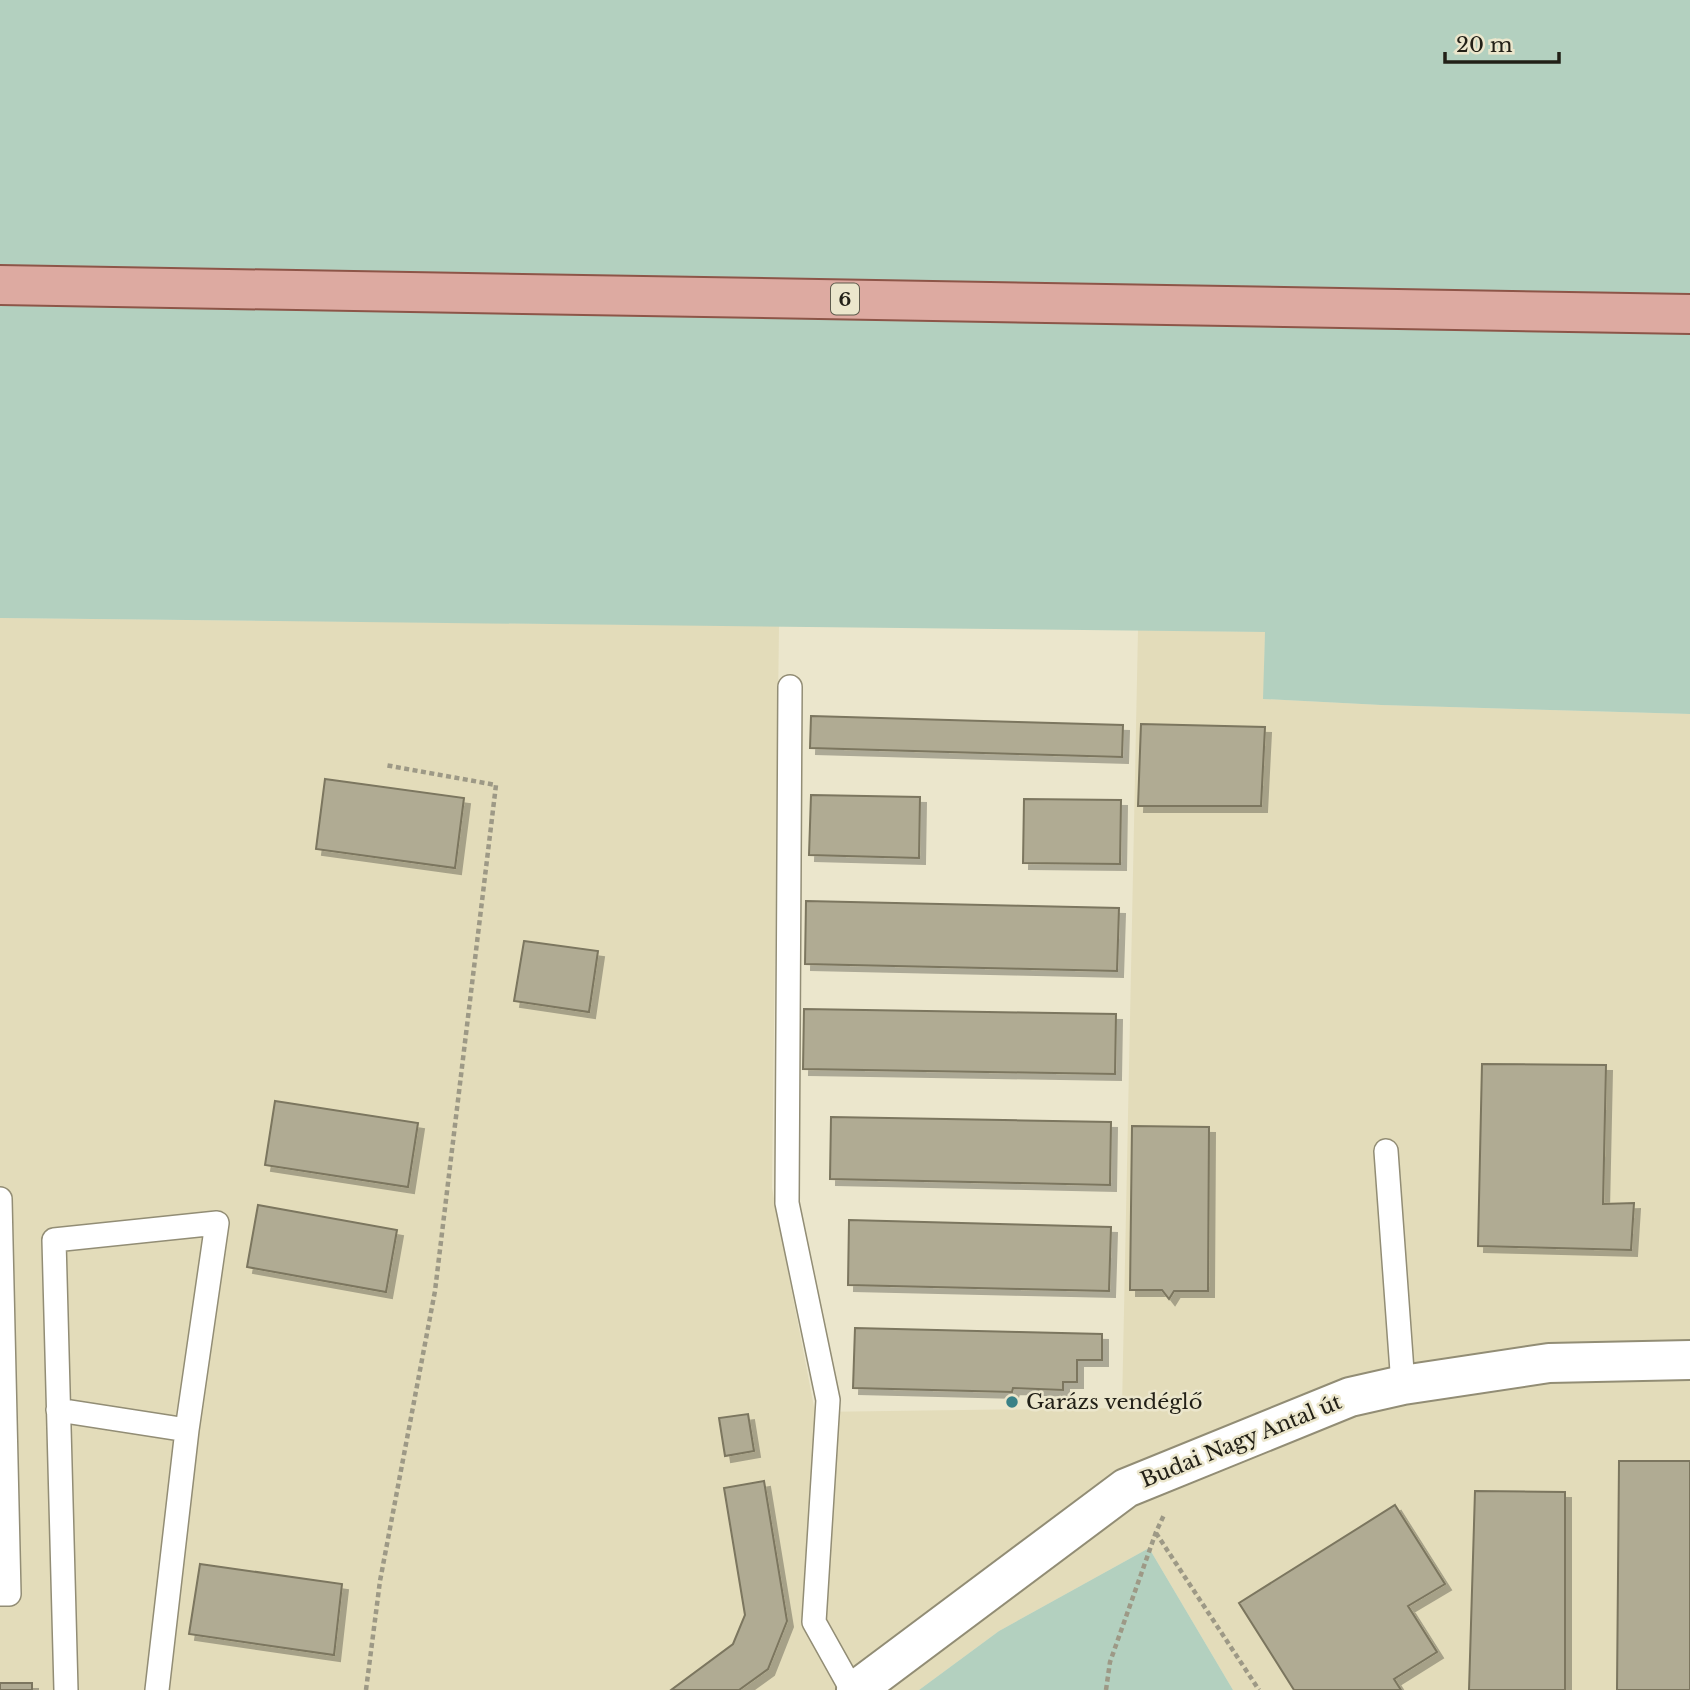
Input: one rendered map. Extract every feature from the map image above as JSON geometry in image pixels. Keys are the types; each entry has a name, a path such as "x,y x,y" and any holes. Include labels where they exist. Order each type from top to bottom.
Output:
{"main road":[{"name":"6","path":"0,285 1690,314"}],"street":[{"name":"Budai Nagy Antal út","path":"854,1690 1126,1488 1350,1397 1403,1385 1549,1363 1690,1360"}],"lane":[{"path":"790,687 787,1203 828,1400 814,1622 854,1690"},
{"path":"1386,1151 1403,1385"},
{"path":"0,1199 9,1594 0,1594"},
{"path":"66,1690 54,1240 217,1223 187,1430 158,1690"},
{"path":"58,1410 187,1430"}],"path":[{"path":"366,1690 380,1581 435,1292 496,785 385,765"},
{"path":"1106,1690 1110,1662 1156,1532 1259,1690"}],"shaded area":[{"path":"0,618 779,626 772,1188 815,1412 1122,1408 1138,630 1265,632 1264,699 1690,714 1690,1690 1233,1690 1149,1548 999,1631 919,1690 0,1690"}],"green space":[{"path":"0,0 1690,0 1690,714 1263,699 1265,632 0,618"},
{"path":"1149,1548 1233,1690 919,1690 999,1631"}],"building":[{"path":"811,716 1123,725 1122,757 810,748"},
{"path":"1141,724 1265,727 1261,806 1138,806"},
{"path":"325,779 464,798 455,868 316,849"},
{"path":"811,795 920,797 919,858 809,855"},
{"path":"1024,799 1121,800 1120,864 1023,863"},
{"path":"806,901 1119,908 1117,971 805,964"},
{"path":"524,941 598,951 589,1012 514,1001"},
{"path":"804,1009 1116,1014 1115,1074 803,1069"},
{"path":"1482,1064 1606,1065 1603,1204 1634,1203 1631,1250 1478,1246"},
{"path":"275,1101 418,1123 408,1187 265,1165"},
{"path":"831,1117 1111,1122 1110,1185 830,1179"},
{"path":"1132,1126 1209,1127 1208,1291 1174,1291 1169,1299 1162,1290 1130,1290"},
{"path":"258,1205 397,1230 386,1292 247,1267"},
{"path":"849,1220 1111,1227 1109,1291 848,1285"},
{"path":"855,1328 1102,1334 1102,1360 1077,1360 1077,1382 1063,1382 1063,1390 1013,1388 1012,1392 853,1388"},
{"path":"748,1414 754,1451 725,1456 719,1418"},
{"path":"1619,1461 1690,1461 1690,1690 1617,1690"},
{"path":"764,1481 787,1621 768,1669 739,1690 671,1690 733,1644 745,1615 724,1488"},
{"path":"1475,1491 1565,1492 1565,1690 1469,1690"},
{"path":"1395,1505 1445,1584 1408,1606 1437,1652 1394,1679 1401,1690 1294,1690 1239,1603"},
{"path":"200,1564 342,1584 334,1655 189,1634"},
{"path":"0,1683 32,1683 32,1690 0,1690"}],"place":[{"name":"Garázs vendéglő","path":"1012,1402"}]}
